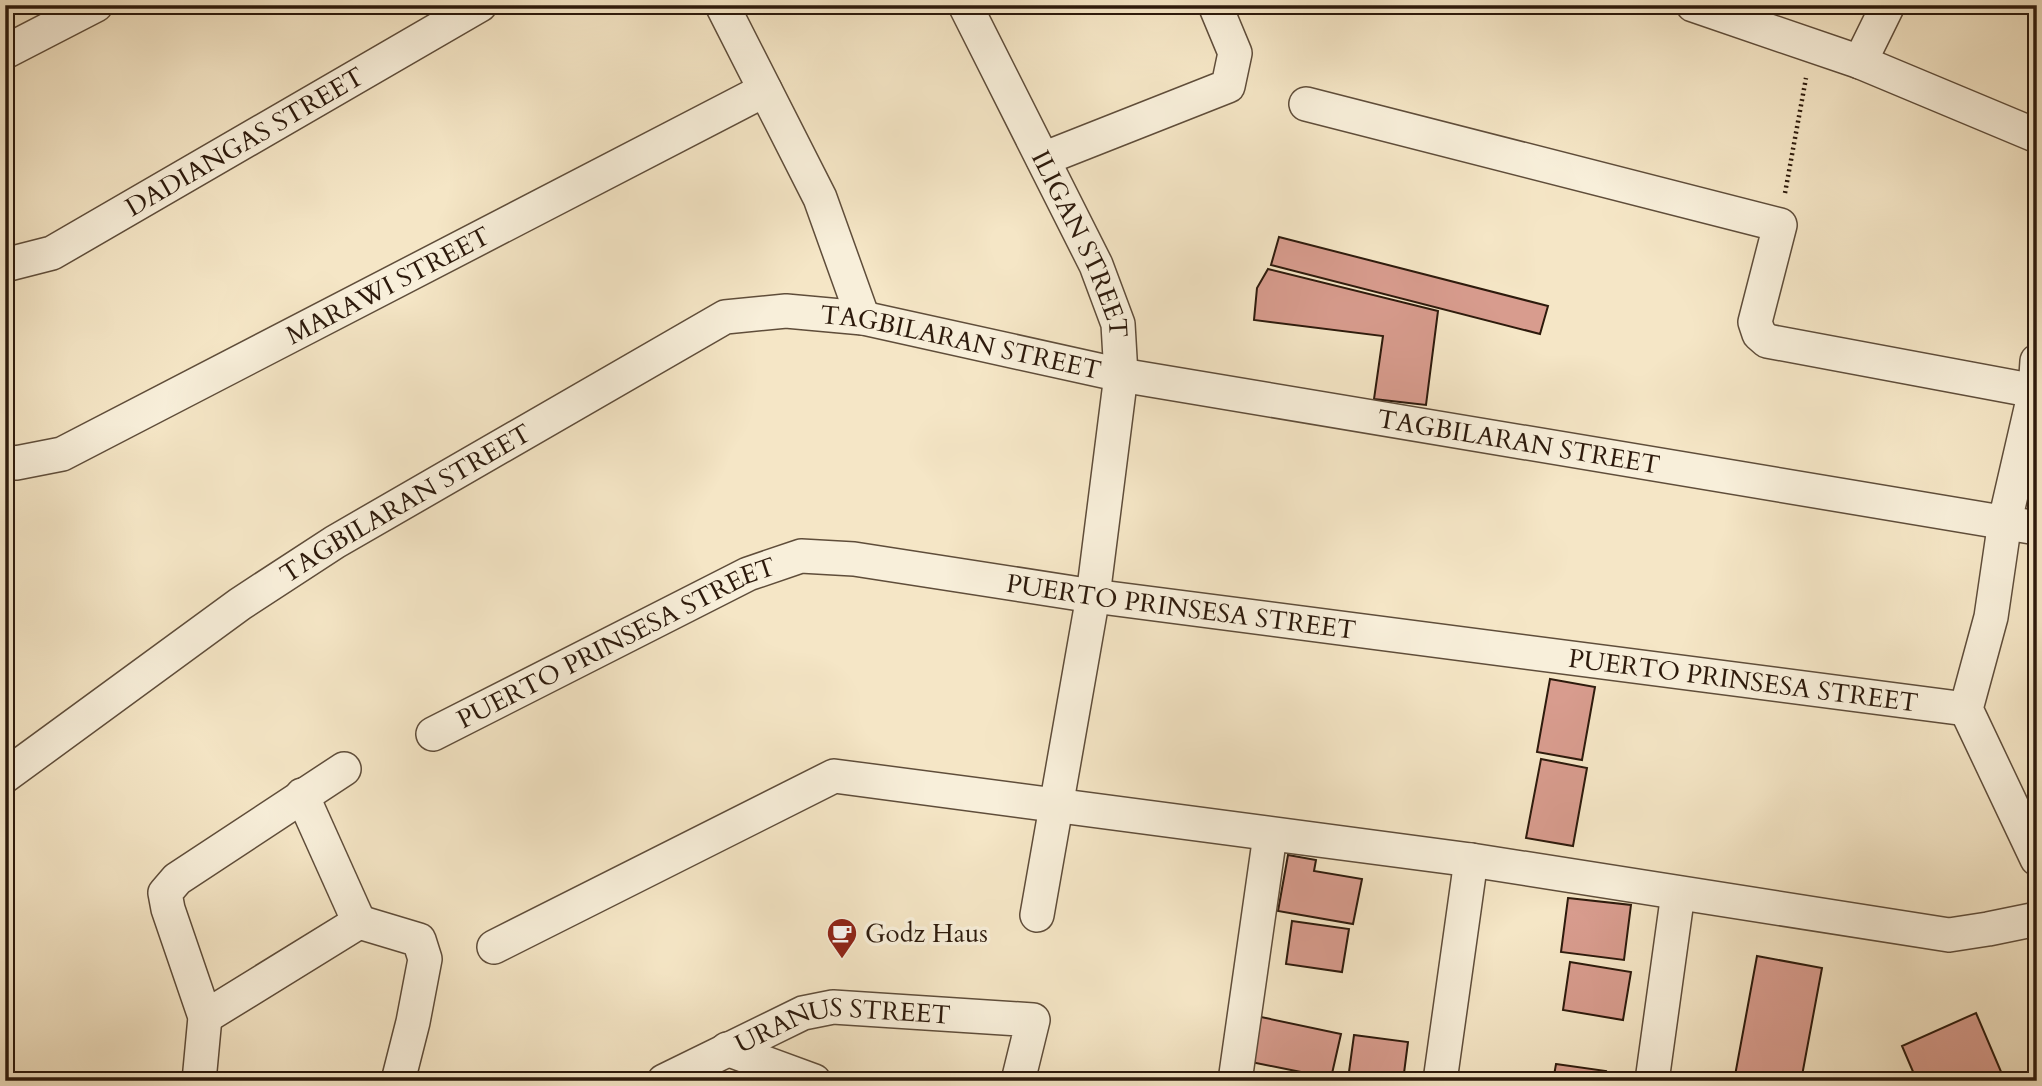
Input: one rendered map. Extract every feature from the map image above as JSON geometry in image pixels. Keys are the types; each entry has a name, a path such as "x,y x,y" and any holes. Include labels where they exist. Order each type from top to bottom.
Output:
{"street":[{"path":"5,52 96,5"},
{"name":"DADIANGAS STREET","path":"5,265 52,253 480,5"},
{"path":"722,5 820,198 863,318"},
{"name":"ILIGAN STREET","path":"965,5 1096,265 1118,324 1121,374 1093,596 1037,915"},
{"path":"1043,159 1228,86 1235,53 1215,5"},
{"path":"1693,5 1755,15 1811,45 1860,62 2037,136"},
{"path":"1860,62 1888,5"},
{"name":"MARAWI STREET","path":"5,462 16,463 62,454 765,90"},
{"path":"1306,104 1780,225 1755,322 1759,334 1768,341 2036,376 2005,522 1991,617 1966,709 2037,859"},
{"name":"TAGBILARAN STREET","path":"5,776 240,604 335,541 725,317 786,311 863,318 1121,374 2037,528"},
{"name":"PUERTO PRINSESA STREET","path":"433,734 748,574 801,556 854,559 1093,596 1966,709"},
{"path":"199,1081 205,1017 165,893 177,879 344,769"},
{"path":"494,947 834,776 1471,860 1949,935 2037,919"},
{"path":"302,795 359,922"},
{"path":"1235,1081 1270,835"},
{"path":"1440,1081 1471,860"},
{"path":"1652,1081 1678,893"},
{"path":"205,1017 359,922 419,940 425,959 398,1081"},
{"name":"URANUS STREET","path":"664,1081 803,1013 833,1007 1032,1020 1018,1081"},
{"path":"727,1049 814,1081"}],"path":[{"path":"1780,225 1811,45"}],"building":[{"path":"1279,237 1548,306 1540,334 1271,265"},
{"path":"1268,269 1438,311 1426,405 1374,399 1383,336 1254,320 1257,288"},
{"path":"1550,679 1595,687 1582,760 1537,752"},
{"path":"1541,759 1587,768 1573,846 1526,838"},
{"path":"1288,855 1316,860 1314,871 1362,879 1353,924 1278,911"},
{"path":"1568,898 1631,905 1624,960 1561,952"},
{"path":"1292,921 1349,929 1342,972 1286,964"},
{"path":"1757,956 1822,968 1801,1081 1734,1081"},
{"path":"1570,962 1631,972 1623,1020 1563,1010"},
{"path":"1976,1013 2005,1081 1917,1081 1902,1046"},
{"path":"1261,1017 1341,1034 1331,1078 1251,1062"},
{"path":"1354,1035 1408,1042 1403,1081 1348,1079"},
{"path":"1556,1064 1606,1071 1604,1081 1553,1081"}],"place":[{"name":"Godz Haus","path":"842,960"}]}
